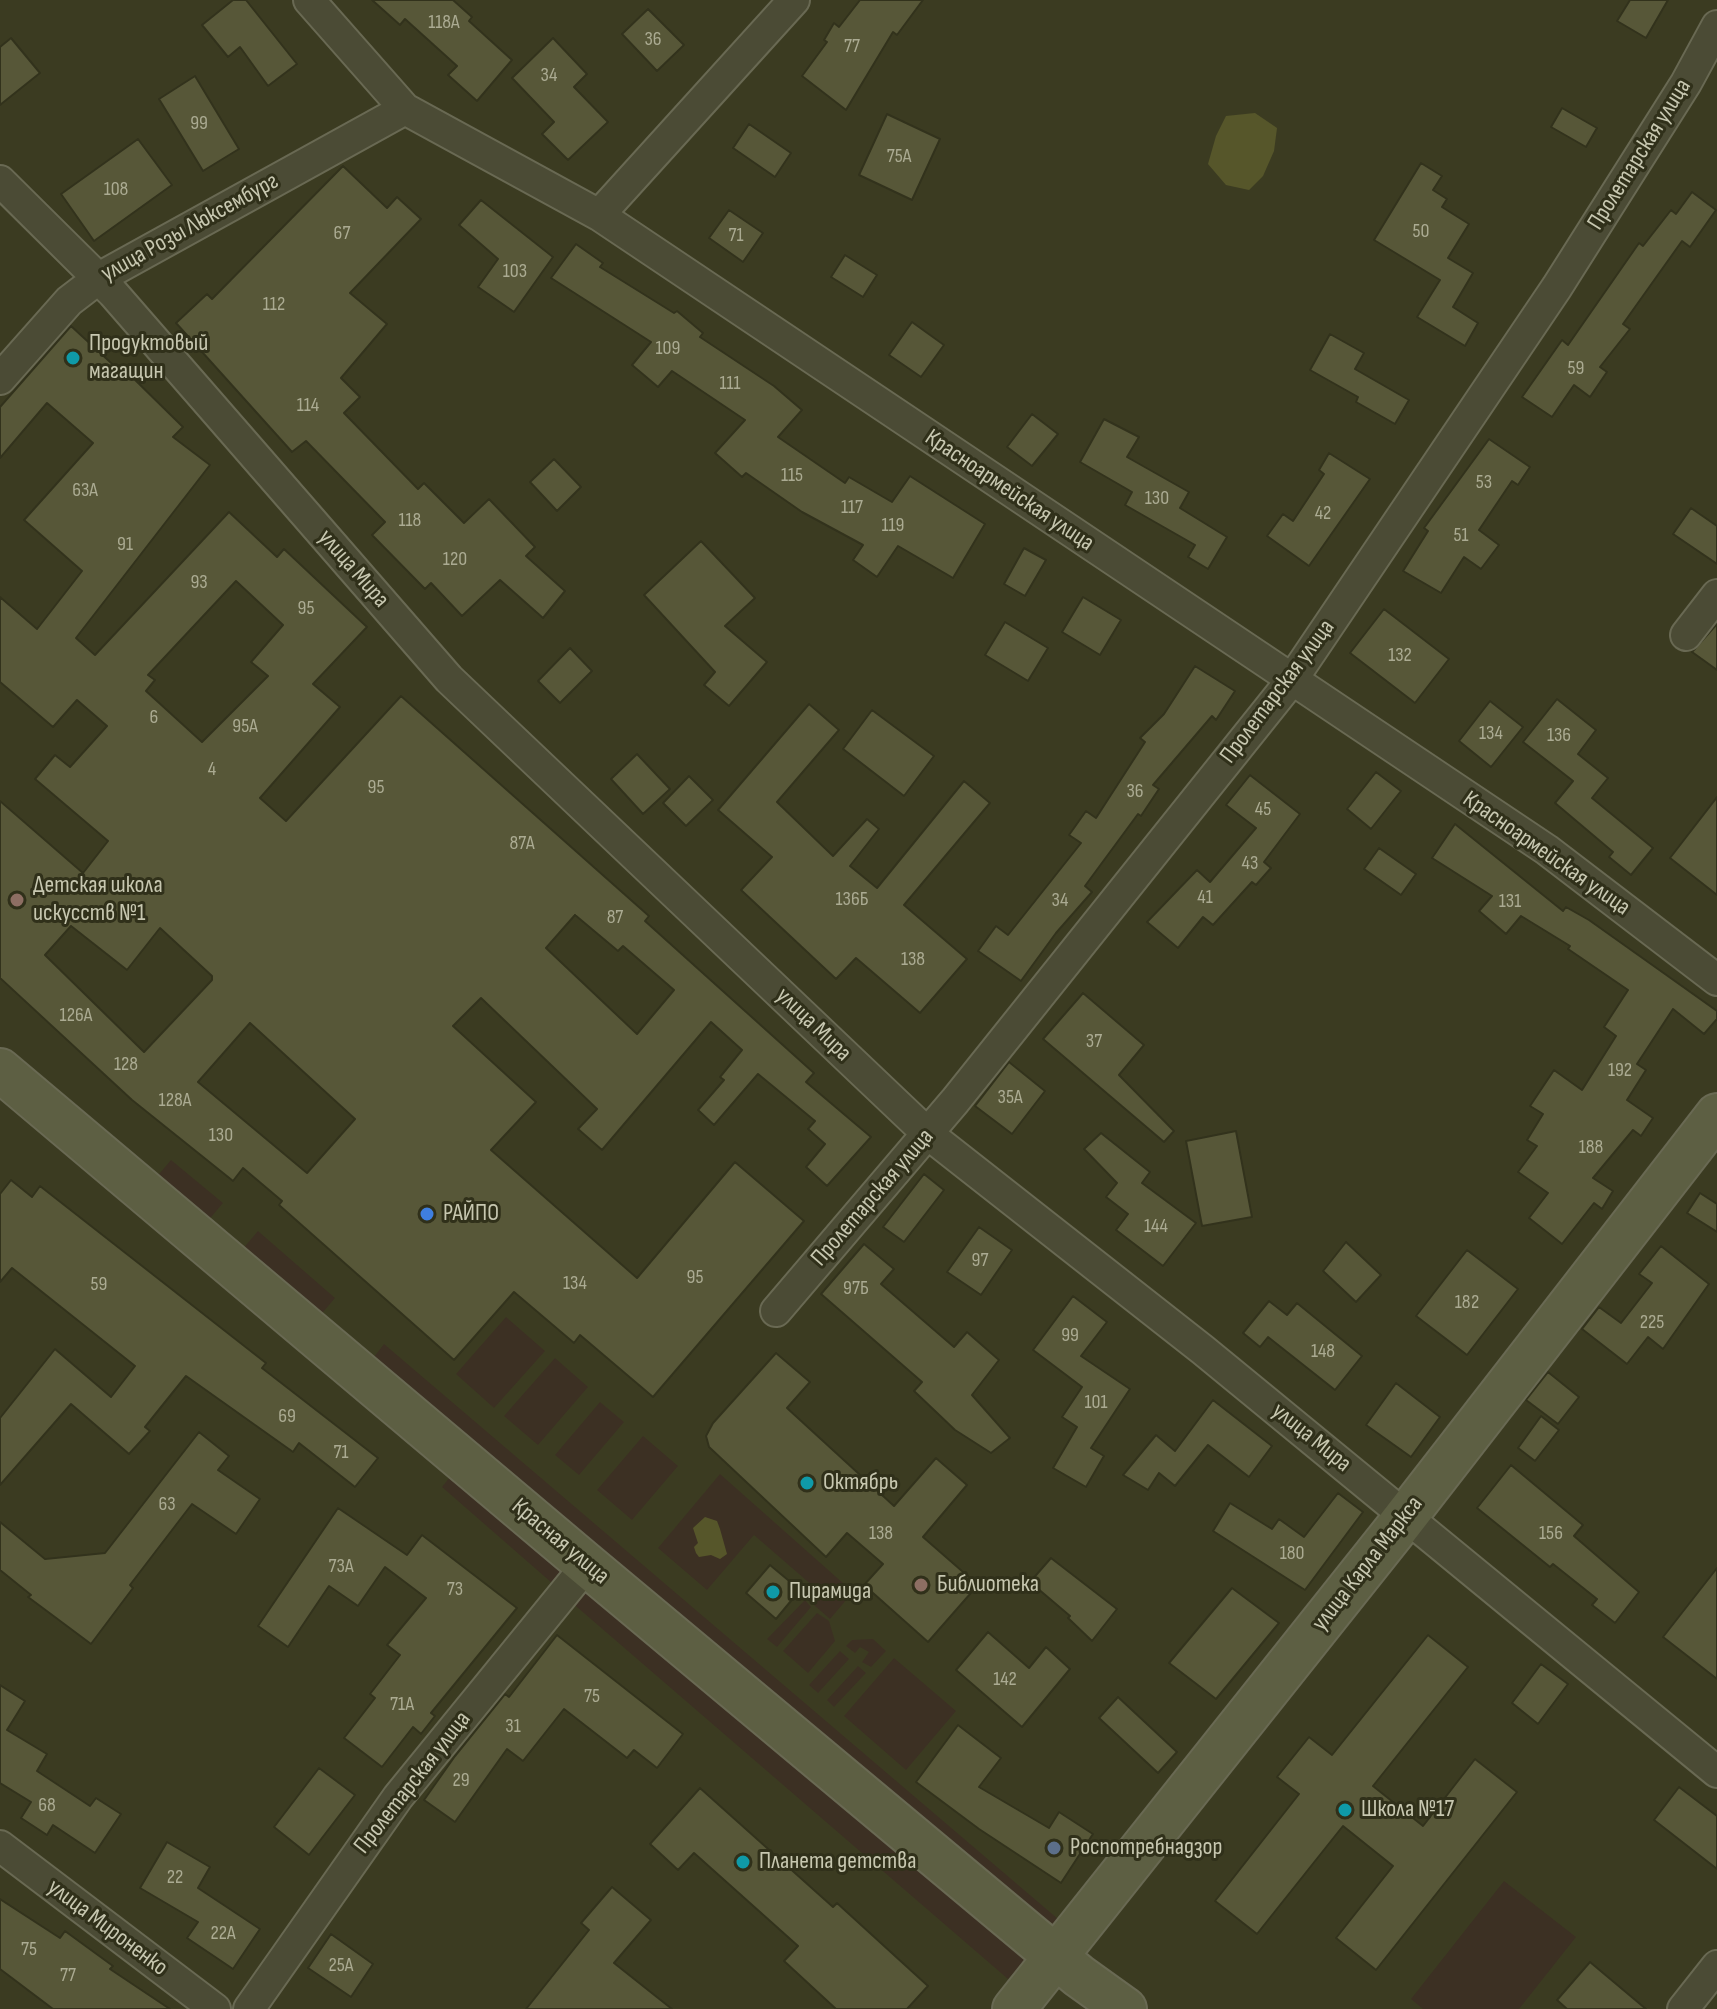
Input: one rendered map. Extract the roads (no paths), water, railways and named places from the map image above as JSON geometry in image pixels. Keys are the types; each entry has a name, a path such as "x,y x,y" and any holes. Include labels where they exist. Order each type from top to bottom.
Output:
{"main road":[{"name":"Красная улица","path":"0,1070 587,1565 1057,1957 1125,2009"},
{"name":"улица Карла Маркса","path":"1014,2009 1406,1516 1717,1115"}],"street":[{"name":"Красноармейская улица","path":"309,0 405,109 599,215 1547,850 1717,980"},
{"path":"599,215 794,0"},
{"name":"Пролетарская улица","path":"776,1311 928,1134 1291,681 1557,287 1686,83 1717,26"},
{"name":"улица Розы Люксембург","path":"0,379 69,301 99,278 405,109"},
{"name":"улица Мира","path":"0,181 99,278 449,679 928,1134 1203,1350 1717,1772"},
{"path":"1686,635 1717,595"},
{"name":"Пролетарская улица","path":"249,2009 398,1797 587,1565"},
{"name":"улица Мироненко","path":"0,1846 215,2009"},
{"path":"1683,2009 1717,1966"}],"place":[{"name":"Продуктовый магащин","path":"73,358"},
{"name":"Детская школа искусств №1","path":"17,900"},
{"name":"РАЙПО","path":"427,1214"},
{"name":"Октябрь","path":"807,1483"},
{"name":"Библиотека","path":"921,1585"},
{"name":"Пирамида","path":"773,1592"},
{"name":"Школа №17","path":"1345,1810"},
{"name":"Роспотребнадзор","path":"1054,1848"},
{"name":"Планета детства","path":"743,1862"}]}
